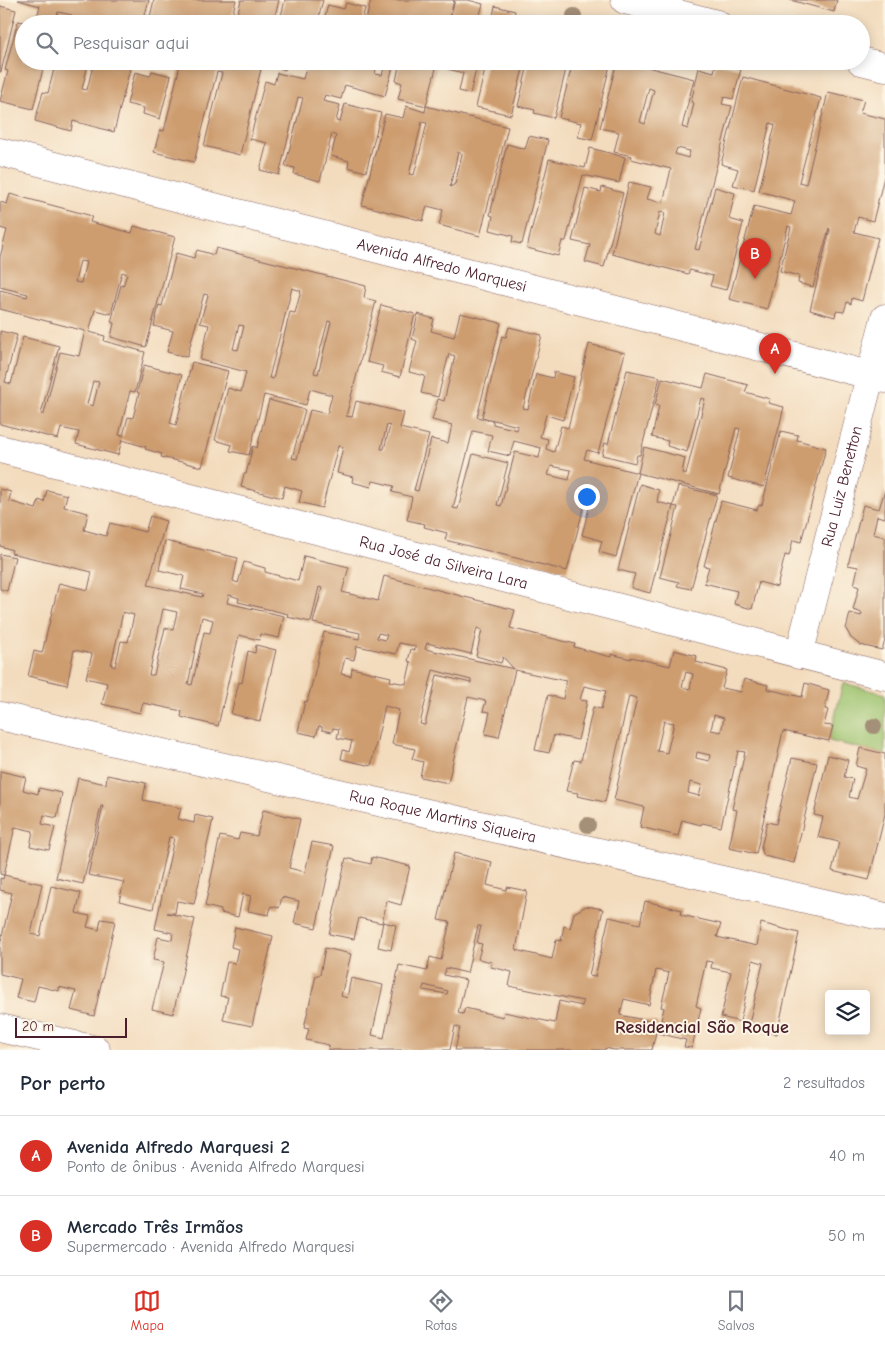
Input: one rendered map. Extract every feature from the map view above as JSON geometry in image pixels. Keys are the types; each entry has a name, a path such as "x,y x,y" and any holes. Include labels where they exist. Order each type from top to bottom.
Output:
{"street":[{"path":"626,0 683,15"},
{"path":"870,63 885,67"},
{"name":"Avenida Alfredo Marquesi","path":"0,152 878,377"},
{"name":"Rua Luiz Benetton","path":"799,655 878,377 885,318"},
{"name":"Rua José da Silveira Lara","path":"0,449 885,676"},
{"name":"Rua Roque Martins Siqueira","path":"0,716 885,917"},
{"path":"0,1028 96,1050"}],"green space":[{"path":"843,683 885,694 885,754 829,741"}],"building":[{"path":"18,0 149,0 145,15 72,15 58,12 57,15 38,15 40,6"},
{"path":"154,0 236,0 232,15 150,15"},
{"path":"241,0 279,0 275,15 237,15"},
{"path":"285,0 323,0 319,15 281,15"},
{"path":"371,0 454,0 450,15 367,15"},
{"path":"455,0 468,0 483,4 480,15 451,15"},
{"path":"790,0 837,0 834,12"},
{"path":"346,3 365,8 363,15 325,15 328,5 344,9"},
{"path":"0,6 16,10 1,72 0,72"},
{"path":"495,6 515,11 514,15 493,15"},
{"path":"15,32 15,70 43,70 33,109 0,101 8,71 5,70"},
{"path":"54,70 87,70 82,89 87,90 92,70 130,70 114,132 73,121 71,131 35,121 43,92 48,93"},
{"path":"179,70 261,70 240,155 204,146 222,73 217,72 194,162 154,152 160,130 164,131"},
{"path":"306,70 376,70 375,74 382,75 384,70 392,70 385,96 345,85 341,99 325,95 323,101 340,105 336,121 340,122 345,104 381,113 366,172 348,167 349,161 331,156 336,136 332,134 320,181 294,174 295,168 285,166 303,98 298,97 279,175 260,170 267,143 250,139 265,81 274,84 277,73 303,79"},
{"path":"398,70 436,70 426,106 398,99 402,83 396,81"},
{"path":"452,70 476,70 470,94 459,91 463,73"},
{"path":"485,70 523,70 511,115 476,107"},
{"path":"527,70 566,70 554,118 534,113 535,110 518,106"},
{"path":"571,70 609,70 592,140 578,137 581,123 559,118"},
{"path":"615,70 659,70 694,79 682,127 688,129 694,103 691,102 699,70 714,72 714,70 741,70 733,99 724,97 722,104 732,106 695,249 699,250 715,187 735,193 729,219 743,223 726,290 710,286 713,276 690,270 688,274 612,254 629,182 651,187 647,199 663,203 671,169 631,159 632,156 614,152 619,132 600,128","holes":["649,88 654,90 645,124 640,122","677,148 690,151 688,158 675,154","660,212 665,213 660,236 655,234"]},
{"path":"152,71 171,76 160,119 143,114 144,108 127,104 135,72 150,76"},
{"path":"743,77 821,98 799,182 806,184 828,92 864,100 860,113 885,119 885,173 873,221 858,217 854,232 878,238 862,301 852,298 851,304 847,302 844,312 836,311 835,317 810,310 829,228 813,287 798,283 799,276 780,271 791,227 788,226 767,309 729,299 754,206 791,215 795,201 759,191 775,125 770,123 754,190 733,185 738,169 721,164"},
{"path":"406,106 425,112 426,106 508,127 480,236 439,225 443,210 427,206 423,221 362,205 385,114 403,118","holes":["422,122 427,123 414,175 409,174","458,152 462,154 455,184 450,187"]},
{"path":"529,136 548,140 522,244 512,242 513,236 490,230 493,216 490,215 507,144 525,149"},
{"path":"590,148 625,157 619,183 583,175 566,241 562,241 558,256 527,248 549,159 585,168"},
{"path":"602,187 623,193 604,267 585,262 590,245 572,241 585,188 601,192"},
{"path":"10,194 92,216 90,222 132,233 134,226 175,237 146,347 111,337 114,323 111,322 121,285 123,286 127,274 122,272 111,314 95,310 89,332 105,336 104,341 145,352 135,392 130,391 119,435 123,436 128,417 133,418 144,365 182,375 170,423 176,425 192,362 228,371 202,467 161,457 162,454 145,449 146,447 122,440 118,455 76,444 79,432 61,428 58,439 0,424 0,331 17,335 5,382 11,384 23,337 59,346 41,414 44,414 60,352 79,356 85,331 0,309 0,290 27,297 28,294 0,287 0,257 7,230 0,228 0,202 7,204","holes":["80,261 86,262 81,283 75,282","93,381 99,382 93,406 87,404"]},
{"path":"216,248 366,286 364,298 376,301 346,416 352,417 356,401 404,413 400,428 429,435 414,490 418,491 431,439 448,443 452,425 432,420 438,399 444,401 455,356 449,354 438,397 421,393 425,376 409,372 417,341 412,339 418,314 434,319 431,331 454,337 460,313 501,323 477,417 493,421 493,424 517,430 518,426 482,417 502,336 506,337 509,327 542,335 523,408 528,409 536,374 553,378 554,372 574,377 563,420 546,415 540,437 548,439 546,449 554,452 561,426 568,428 589,344 625,353 598,453 587,450 584,459 638,473 616,557 599,552 602,541 582,535 591,500 586,499 567,571 445,540 447,533 424,527 425,524 407,520 412,497 392,492 394,486 373,481 371,487 352,482 353,477 337,473 343,447 338,446 322,508 299,502 302,491 285,486 282,498 241,487 253,446 257,448 269,400 305,410 292,458 297,459 310,410 327,414 332,395 310,389 306,405 264,395 249,455 230,451 232,445 215,440 228,388 241,392 246,372 200,360 209,325 200,323 208,295 204,294 187,357 167,352 173,331 154,326 159,305 162,306 176,253 194,258 197,250 214,255","holes":["292,288 301,291 295,313 290,312 273,379 269,378","328,321 331,322 318,374 314,373","239,325 244,326 238,350 233,349","387,425 390,426 384,449 381,449","473,431 492,435 488,451 510,456 514,441 541,448 539,458 515,452 501,506 497,505 508,463 473,454 458,509 453,508","551,466 571,470 569,480 548,475"]},
{"path":"381,305 415,314 400,377 381,372 383,366 367,362"},
{"path":"627,370 660,377 640,455 637,455 635,463 602,455 605,443 608,444"},
{"path":"707,374 748,385 745,392 770,399 768,403 784,407 764,487 728,478 740,429 736,428 719,494 638,473 644,447 685,458 682,473 686,474 705,399 701,398 687,452 667,446 668,441 652,437 659,406 655,405 662,378 703,388"},
{"path":"781,431 798,435 797,440 826,448 801,542 793,540 789,556 785,555 777,587 759,582 752,609 734,604 737,591 704,583 709,567 704,566 721,501 757,510 759,505 762,505"},
{"path":"640,484 659,490 657,502 673,506 650,593 631,588 635,574 618,570"},
{"path":"678,486 717,495 691,589 677,586 679,582 660,577 678,507 673,506"},
{"path":"0,489 11,492 9,501 36,509 39,500 44,502 47,490 67,495 64,507 88,513 84,530 106,536 110,523 145,532 150,516 166,521 148,585 202,597 203,594 181,589 184,576 159,570 165,541 238,558 233,581 238,583 244,562 265,568 265,572 298,581 304,556 349,567 342,592 378,601 384,576 515,610 510,628 575,644 574,647 611,657 611,654 631,659 631,657 670,666 674,650 697,656 696,662 727,670 722,688 741,692 744,679 768,685 767,689 802,697 805,683 829,690 825,709 828,710 824,725 833,726 829,741 783,731 756,854 729,848 737,810 732,809 745,752 738,751 721,827 702,823 701,825 682,820 678,836 640,827 644,807 614,800 637,698 629,696 605,802 577,796 578,793 566,791 574,760 581,761 593,707 601,709 606,691 584,686 580,700 587,701 578,740 554,735 549,753 535,750 548,695 563,699 566,681 515,670 499,737 485,734 490,712 483,711 486,701 468,697 448,783 420,777 423,762 412,759 415,749 392,744 399,710 385,706 371,766 341,759 343,750 349,752 352,741 337,738 339,729 333,728 332,732 322,730 322,727 319,726 316,736 298,732 324,632 359,639 360,633 313,623 322,588 319,587 311,622 287,617 288,614 238,602 239,598 229,595 227,603 284,616 279,638 260,634 259,640 239,635 218,726 181,717 182,711 143,703 140,713 102,704 107,683 86,678 92,654 74,650 67,685 28,676 34,651 42,653 59,583 88,590 92,572 11,553 12,550 0,546","holes":["163,609 177,612 173,630 165,628 154,675 149,675","123,612 134,615 128,642 121,641 115,667 111,665","202,617 213,620 210,633 204,632 192,685 188,684","477,628 482,630 476,656 501,663 503,657 514,669 425,649 427,643 471,654","378,633 387,635 385,640 377,638","399,643 415,646 415,650 411,649 408,661 411,662 406,684 390,681 391,677 352,668 351,676 341,674 345,658 354,660 357,646 396,654","433,670 471,680 471,683 437,675 425,725 420,724","686,672 693,674 690,689 682,687","714,715 724,718 721,732 711,730","664,721 674,723 667,753 657,751","697,752 710,755 709,761 696,758","690,782 702,785 699,796 688,793"]},
{"path":"885,490 885,518 877,516 873,534 885,537 885,640 882,650 860,645 851,638 846,629 850,613 861,616 862,613 853,610 859,587 854,585 858,567 848,565 863,505 879,509"},
{"path":"0,554 15,557 7,591 0,589"},
{"path":"256,645 276,650 260,721 231,714 239,682 242,683 248,651 255,653"},
{"path":"860,748 885,754 885,814 869,880 832,871 839,842 818,837 823,817 814,815 828,755 848,760 844,777 853,779 849,797 857,799 866,769 856,766"},
{"path":"792,758 817,763 794,863 764,856 761,848 767,822 776,824"},
{"path":"0,771 26,777 23,790 38,794 39,788 62,793 57,818 44,815 42,824 55,827 49,850 30,846 33,831 15,827 4,875 0,874"},
{"path":"107,775 146,783 143,800 181,808 178,819 194,823 195,815 213,819 194,904 177,901 175,913 167,913 195,919 173,1014 152,1009 164,962 153,960 158,937 172,940 173,933 155,929 174,838 169,837 153,909 119,901 124,882 88,875 103,806 101,806 83,884 56,878 78,778 106,784"},
{"path":"263,810 300,819 289,868 305,872 312,842 334,846 316,928 294,923 299,901 282,897 279,908 271,906 269,915 248,911 251,896 243,894 238,917 221,913 221,910 205,906 220,836 238,840 240,833 257,836"},
{"path":"454,853 492,862 487,885 506,890 507,887 527,891 516,950 552,959 556,940 561,941 564,926 570,928 574,913 586,906 603,909 589,976 595,977 609,917 640,924 645,901 682,910 681,915 721,924 717,937 757,946 761,923 799,933 777,1034 764,1031 766,1027 749,1024 763,963 753,960 740,1022 721,1017 731,972 711,968 712,962 706,961 696,1006 701,1008 692,1048 684,1047 686,1040 658,1033 664,1008 661,1007 669,973 656,970 649,1005 624,999 620,1015 658,1023 652,1050 614,1050 605,1048 605,1050 455,1050 460,1028 455,1026 450,1050 328,1050 329,1045 306,1040 309,1029 304,1028 316,975 320,975 325,948 351,954 341,996 347,998 351,978 383,985 372,1035 384,1038 399,965 427,971 430,957 441,960 450,922 438,920","holes":["478,926 481,926 477,943 482,944 478,959 492,962 491,967 512,972 509,986 583,1001 582,1006 559,1001 555,1023 504,1012 503,1017 465,1008 463,1014 458,1013 466,980 444,975 446,968 467,973","424,985 448,991 447,994 423,990"]},
{"path":"372,857 410,866 401,905 387,901 382,923 359,918 354,939 329,934 346,858 371,864"},
{"path":"4,875 42,884 31,934 40,936 51,886 81,893 76,913 90,916 87,927 99,930 101,919 115,921 94,1016 71,1010 76,991 59,987 59,991 38,986 34,1002 16,998 21,979 0,974 0,945 12,893 0,890 0,878 3,879"},
{"path":"383,922 396,925 391,950 378,947"},
{"path":"235,927 273,936 252,1026 223,1020 228,997 220,996 227,962 235,963 238,949 231,947"}],"place":[{"name":"Mercado Três Irmãos","path":"755,279"},
{"name":"Avenida Alfredo Marquesi 2","path":"775,374"}],"district":[{"name":"Residencial São Roque","path":"702,1027"}]}
